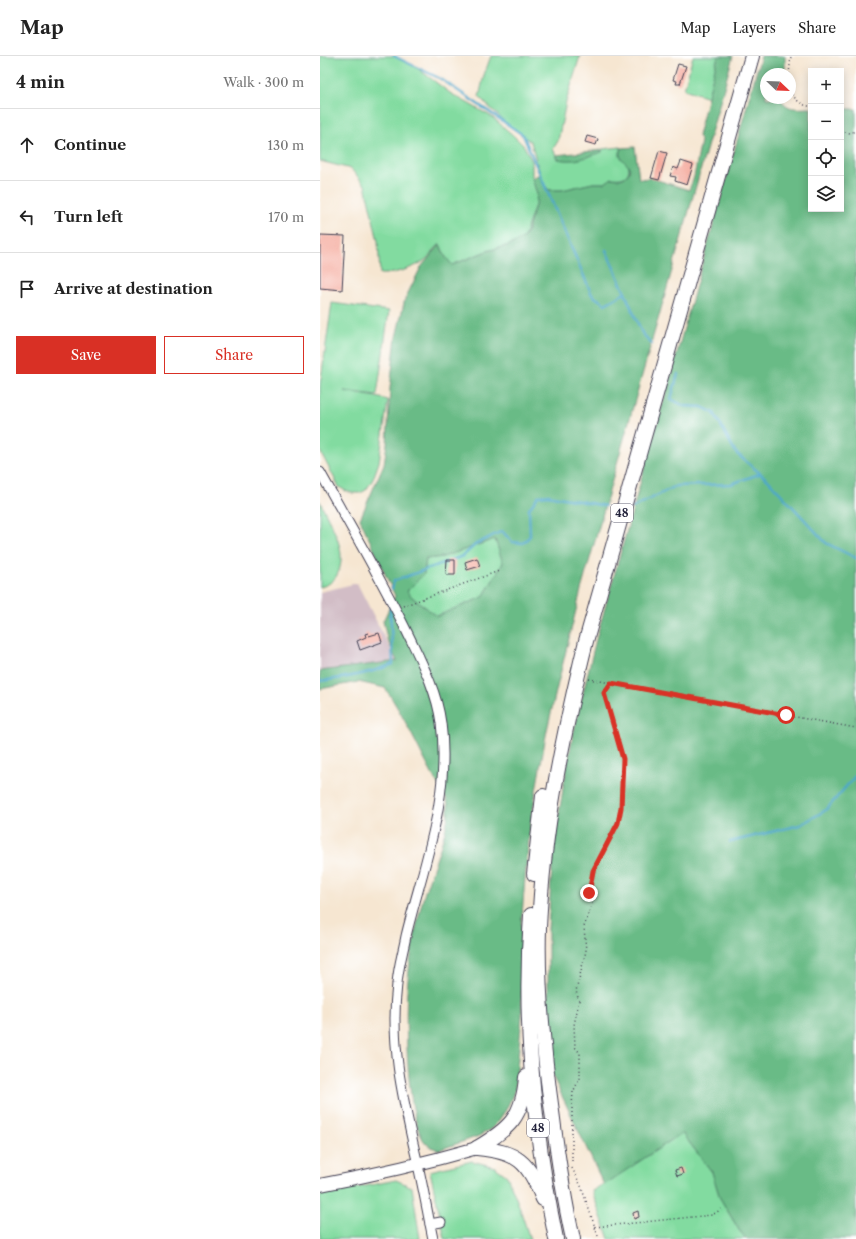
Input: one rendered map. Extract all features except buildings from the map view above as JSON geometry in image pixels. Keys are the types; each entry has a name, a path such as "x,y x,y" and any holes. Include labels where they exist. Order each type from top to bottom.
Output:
{"highway":[{"name":"48","path":"556,1239 538,1134 530,1033 530,932 534,872 540,820 554,735 573,653 602,546 742,56"},
{"name":"48","path":"573,1239 563,1191 549,1096 541,1019 539,978 539,929 542,880 555,783 565,729 592,618 752,56"},
{"name":"48","path":"477,1148 504,1130 514,1118 522,1104 525,1093 530,1033"},
{"name":"48","path":"477,1148 506,1152 522,1162 535,1179 553,1222"}],"main road":[{"path":"320,1185 366,1177 477,1148"}],"street":[{"path":"320,472 396,608 430,682 441,723 444,768 440,803 432,841 400,962 395,1004 394,1030 398,1067 433,1239"},
{"path":"430,1224 441,1222"}],"path":[{"path":"790,68 791,56"},
{"path":"796,99 808,107"},
{"path":"844,132 850,133 856,131"},
{"path":"396,608 499,571"},
{"path":"588,679 856,728"},
{"path":"572,1167 573,1092 580,1078 580,1053 575,1047 574,1025 579,1001 576,991 586,951 584,927 592,903 589,893 593,871 618,823 621,808 623,759 604,693 611,683"},
{"path":"581,1186 599,1239"},
{"path":"595,1227 712,1215 722,1209"}],"shaded area":[{"path":"357,583 397,662 320,671 320,592"}],"green space":[{"path":"320,56 393,56 417,68 450,93 492,117 514,136 524,146 532,161 532,176 537,194 536,202 524,237 510,245 487,251 452,265 445,256 440,244 427,258 415,266 397,272 380,274 378,241 365,185 351,169 320,161"},
{"path":"491,56 580,56 566,102 558,141 553,149 558,159 602,152 602,149 621,147 620,154 629,167 628,174 621,178 612,178 605,183 593,183 562,190 549,190 544,185 531,142 506,123 479,97 484,75"},
{"path":"693,56 718,56 708,97 684,89"},
{"path":"718,56 733,56 581,590 547,730 530,828 525,878 521,928 522,1016 515,1090 506,1110 494,1127 479,1136 439,1150 428,1145 421,1135 415,1118 408,1072 406,1005 409,968 415,933 426,888 443,839 448,815 448,802 385,688 358,682 320,689 320,671 397,661 387,639 383,621 395,596 360,519 384,464 396,337 405,299 421,267 440,245 445,256 452,265 487,251 510,245 524,237 536,202 537,194 532,178 540,174 544,184 549,190 562,190 593,183 605,183 612,178 622,178 627,175 630,169 621,158 621,148 635,147 639,179 651,178 689,190 694,177 701,141 698,136","holes":["495,539 503,563 483,597 437,616 412,597 407,591 424,574 426,559 443,557"]},
{"path":"761,56 785,56 785,68 760,68 760,104 785,104 793,108 808,108 808,212 844,212 844,109 856,109 856,1239 746,1239 720,1198 712,1172 682,1133 604,1185 553,1077 548,1014 548,929 551,880 556,832 564,783 573,735 595,643"},
{"path":"602,150 602,152 575,160 558,159 556,155"},
{"path":"332,303 389,311 377,395 344,391 388,400 379,462 373,479 366,490 360,493 352,493 339,487 320,451 320,386"},
{"path":"320,501 337,537 341,556 340,566 334,580 320,587"},
{"path":"495,539 503,563 483,597 437,616 406,591 424,574 426,559 443,557"},
{"path":"682,1133 712,1172 720,1198 746,1239 609,1239 592,1191"},
{"path":"472,1161 495,1167 507,1176 530,1239 445,1239 430,1171"},
{"path":"396,1180 412,1187 420,1239 320,1239 320,1195"}],"waterway":[{"path":"394,56 441,79 523,135 592,295 605,304 625,293 642,333 652,344"},
{"path":"606,250 625,293"},
{"path":"678,374 671,399 684,406 702,407 714,413 736,453 768,480 826,543 856,558"},
{"path":"632,508 676,486 731,484 759,474"},
{"path":"392,589 394,581 463,556 476,544 502,531 512,542 523,543 530,536 529,509 538,496 548,495 605,506"},
{"path":"320,681 357,675 393,664 390,606"},
{"path":"730,842 800,825 826,810 856,775"}],"route":[{"path":"589,893 593,871 618,823 621,808 623,759 610,719 604,693 611,683 786,715"}]}
